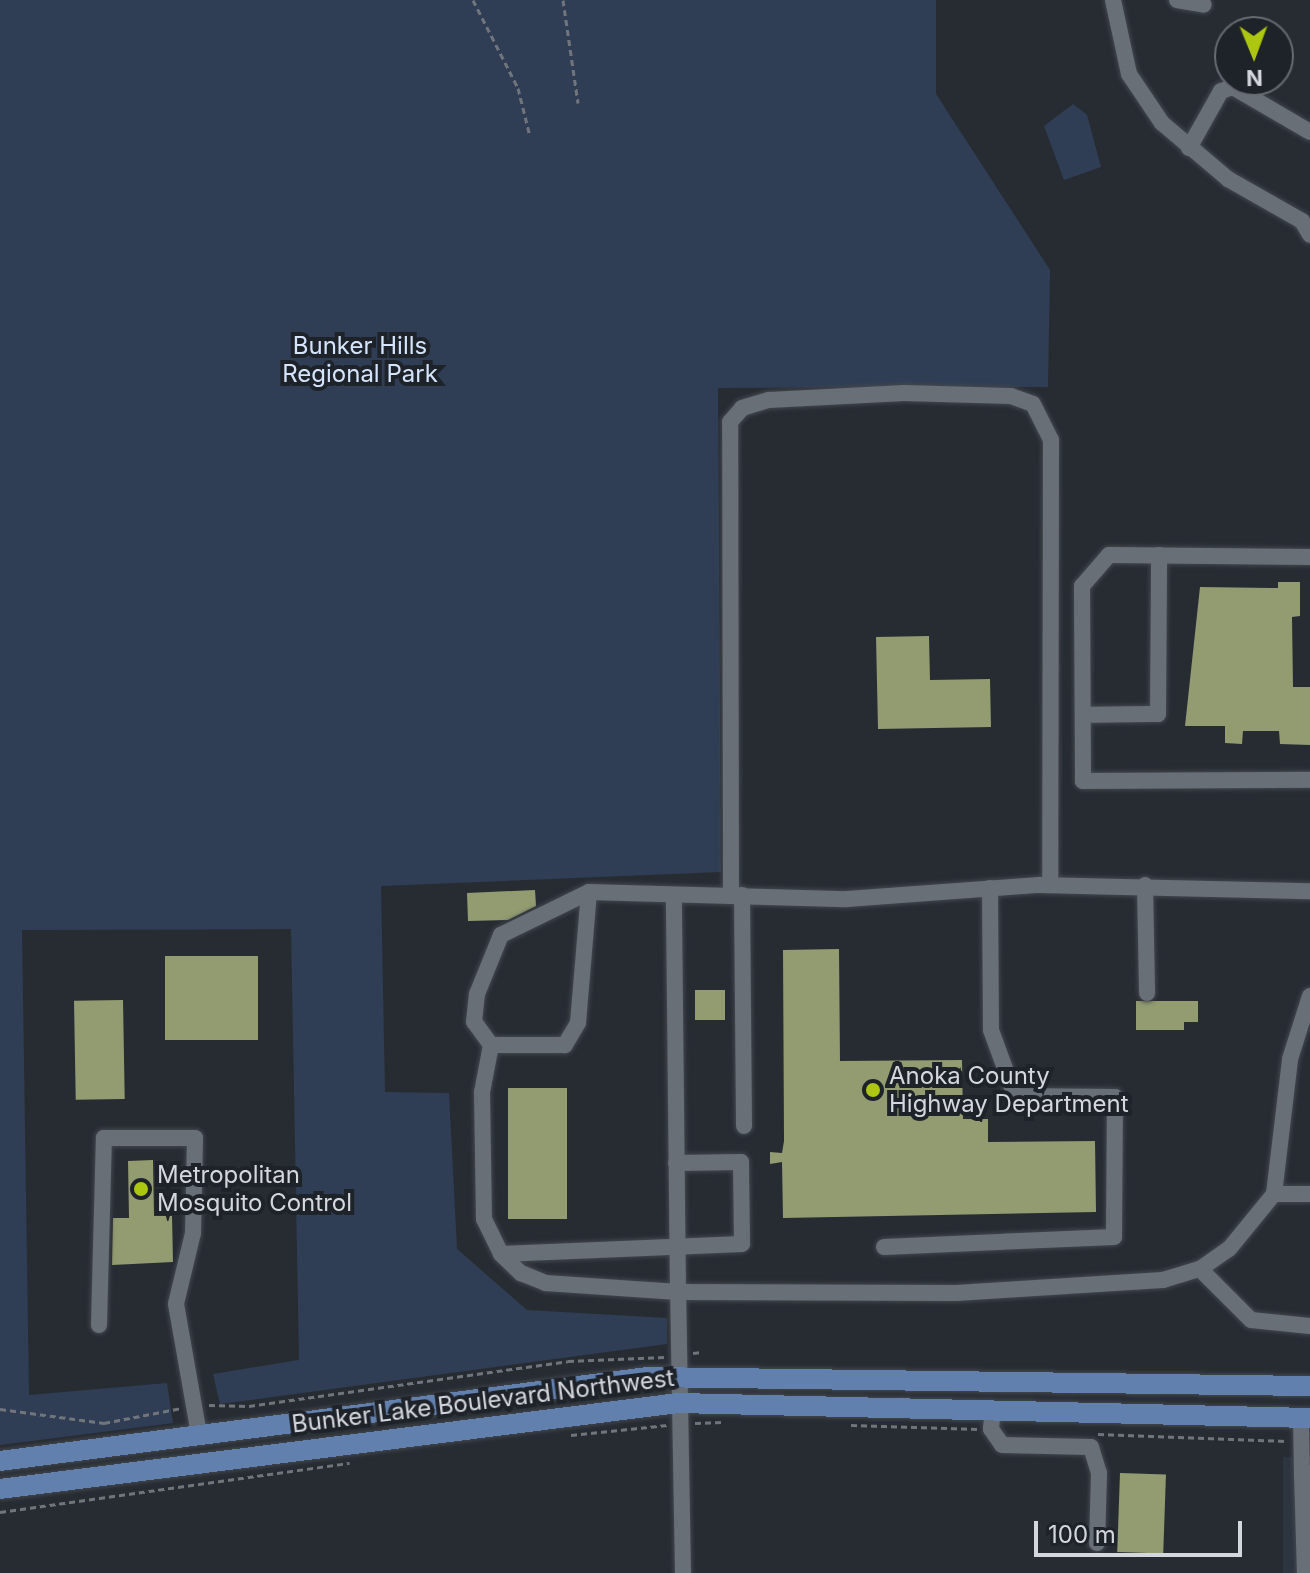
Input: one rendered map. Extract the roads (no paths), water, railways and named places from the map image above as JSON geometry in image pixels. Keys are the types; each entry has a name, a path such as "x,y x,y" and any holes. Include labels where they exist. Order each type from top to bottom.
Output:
{"main road":[{"path":"0,1461 455,1397 678,1376 1310,1386"},
{"name":"Bunker Lake Boulevard Northwest","path":"0,1489 523,1417 678,1403 1306,1418"}],"street":[{"path":"1113,0 1129,74 1189,148 1307,221"},
{"path":"1177,0 1204,5"},
{"path":"1189,148 1221,91 1233,87 1310,132"},
{"path":"744,1126 736,895 730,422 742,408 769,400 904,393 1011,396 1033,404 1051,440 1050,885"},
{"path":"1310,557 1109,555 1086,574 1083,781 1310,780"},
{"path":"1083,715 1158,714 1159,555"},
{"path":"1310,891 1050,885 879,898 674,897 589,892 501,935 477,994 474,1022 491,1045 482,1092 484,1219 501,1254 521,1273 546,1283 678,1292 956,1293 1163,1280 1200,1269 1229,1249 1274,1194 1290,1059 1310,996"},
{"path":"1145,885 1147,993"},
{"path":"884,1247 1114,1237 1115,1097 1015,1096 991,1030 990,888"},
{"path":"491,1045 565,1045 578,1023 589,892"},
{"path":"674,897 678,1403 683,1573"},
{"path":"99,1325 104,1138 195,1138 193,1233 176,1304 199,1434"},
{"path":"501,1254 742,1244 741,1162 676,1163"},
{"path":"1274,1194 1310,1194"},
{"path":"1200,1269 1251,1320 1310,1326"},
{"path":"993,1409 991,1429 1002,1445 1091,1447 1099,1473 1097,1543"},
{"path":"1305,1573 1306,1418"}],"place":[{"name":"Anoka County Highway Department","path":"873,1090"},
{"name":"Metropolitan Mosquito Control","path":"141,1189"}],"park label":[{"name":"Bunker Hills Regional Park","path":"360,360"}]}
